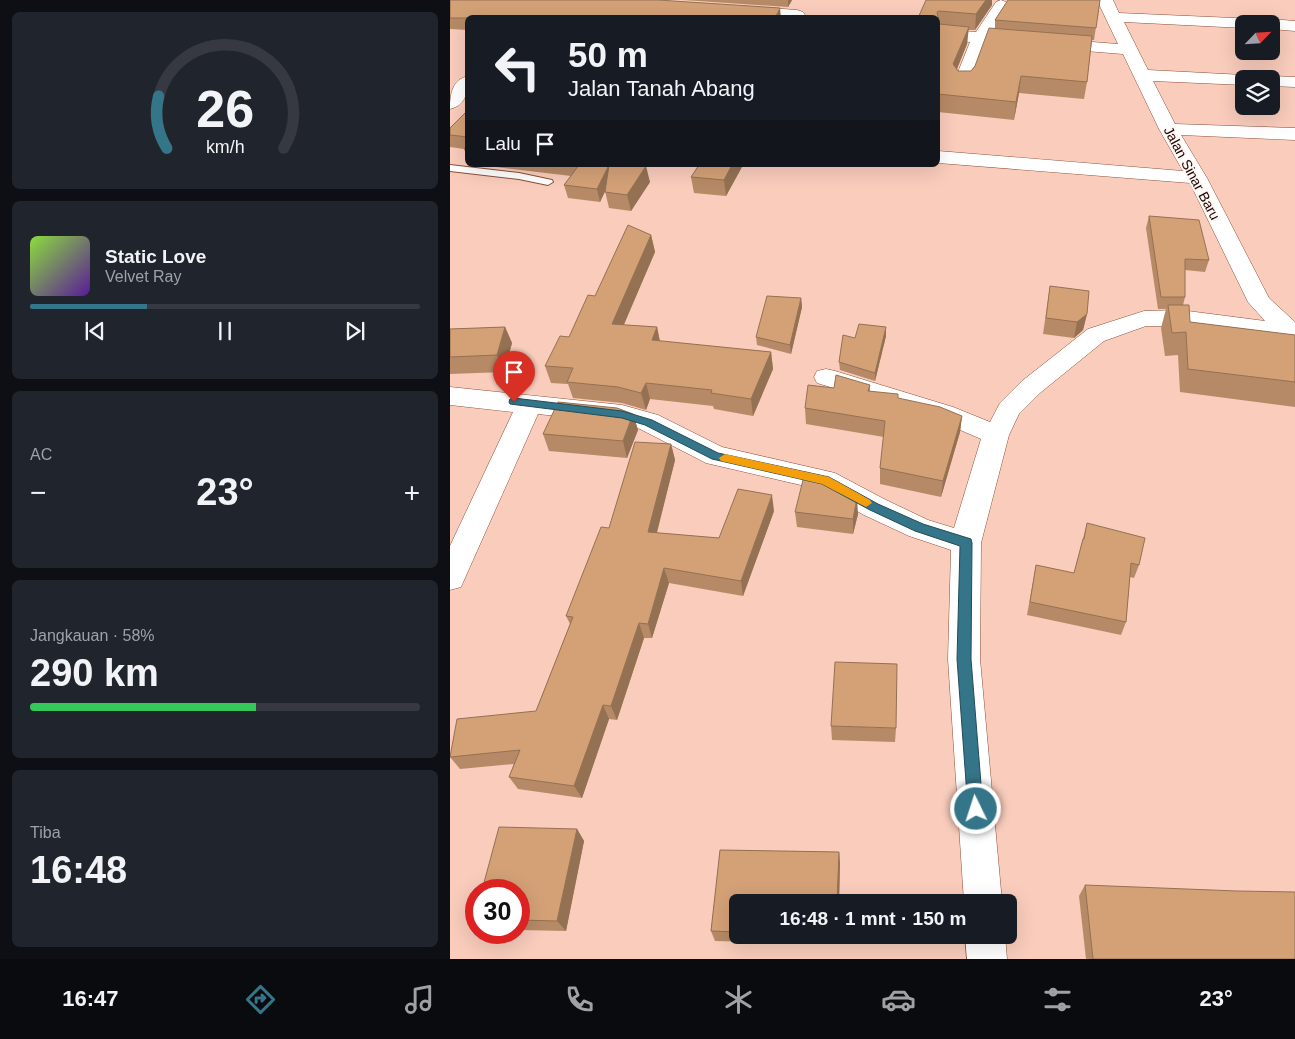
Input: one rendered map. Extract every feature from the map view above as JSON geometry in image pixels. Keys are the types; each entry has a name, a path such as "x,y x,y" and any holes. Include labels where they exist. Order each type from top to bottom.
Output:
{"street":[{"path":"962,82 980,38 1001,5"},
{"path":"1109,8 1235,22"},
{"name":"Jalan Sinar Baru","path":"1109,8 1168,130 1197,178 1258,302 1293,333"},
{"path":"730,10 797,15"},
{"path":"1280,25 1295,26"},
{"path":"940,34 1130,50"},
{"path":"1142,75 1235,80"},
{"path":"1280,81 1295,82"},
{"path":"450,104 465,85"},
{"path":"450,104 465,106"},
{"path":"1168,130 1295,134"},
{"path":"940,157 1197,178"},
{"path":"982,894 964,659 966,543 996,435 1009,409 1031,387 1096,335 1144,319 1180,318 1293,333"},
{"path":"826,377 944,413 996,435"},
{"path":"450,396 622,414 649,422 716,456 825,480 874,507 919,528 966,543"},
{"path":"450,578 530,403"},
{"path":"986,944 987,959"}],"lane":[{"path":"450,168 511,175 548,182"}],"building":[{"path":"450,0 658,0 780,8 776,15 465,15 465,18 450,18"},
{"path":"926,0 986,0 976,14 937,12 938,15 919,15"},
{"path":"1008,0 1100,0 1096,28 995,20"},
{"path":"940,24 969,27 953,64 958,71 971,71 975,66 989,28 1092,36 1087,82 1021,76 1016,102 940,94"},
{"path":"465,113 465,137 450,135 450,128"},
{"path":"578,167 608,167 597,189 564,185"},
{"path":"609,167 645,167 627,195 605,192"},
{"path":"698,167 731,167 724,180 691,177"},
{"path":"1149,216 1199,220 1209,260 1185,259 1185,297 1161,297"},
{"path":"628,225 651,235 612,324 657,327 652,340 771,352 751,399 711,393 712,390 646,383 641,393 618,387 567,382 573,368 545,366 560,336 569,337 588,295 595,296"},
{"path":"1050,286 1089,291 1087,314 1077,322 1046,318"},
{"path":"767,296 801,298 790,345 756,337"},
{"path":"1168,305 1189,305 1190,322 1295,335 1295,382 1188,369 1186,332 1172,333"},
{"path":"859,324 886,327 875,373 839,362 843,335 855,338"},
{"path":"505,327 497,355 450,357 450,329"},
{"path":"836,375 870,385 868,391 898,394 898,398 940,407 962,416 943,481 880,468 885,421 805,408 808,385 834,388"},
{"path":"558,402 617,408 633,414 623,441 543,434"},
{"path":"635,442 671,444 648,532 719,538 738,489 772,495 741,581 664,568 648,624 639,623 611,706 603,705 574,786 509,777 520,750 450,757 457,719 536,711 573,617 566,616 601,527 609,528"},
{"path":"805,472 816,475 857,498 853,519 795,512"},
{"path":"1087,523 1145,538 1139,565 1131,563 1126,622 1030,602 1036,565 1074,573"},
{"path":"835,662 897,664 896,728 831,726"},
{"path":"499,827 577,829 557,921 530,920 530,879 485,879"},
{"path":"720,850 839,852 837,894 729,894 729,932 711,931"},
{"path":"1085,885 1295,892 1295,959 1093,959"}],"slow traffic":[{"path":"725,458 825,480 866,503"}],"route":[{"path":"514,402 622,414 649,422 716,456 825,480 874,507 919,528 966,543 964,659 976,809"}]}
